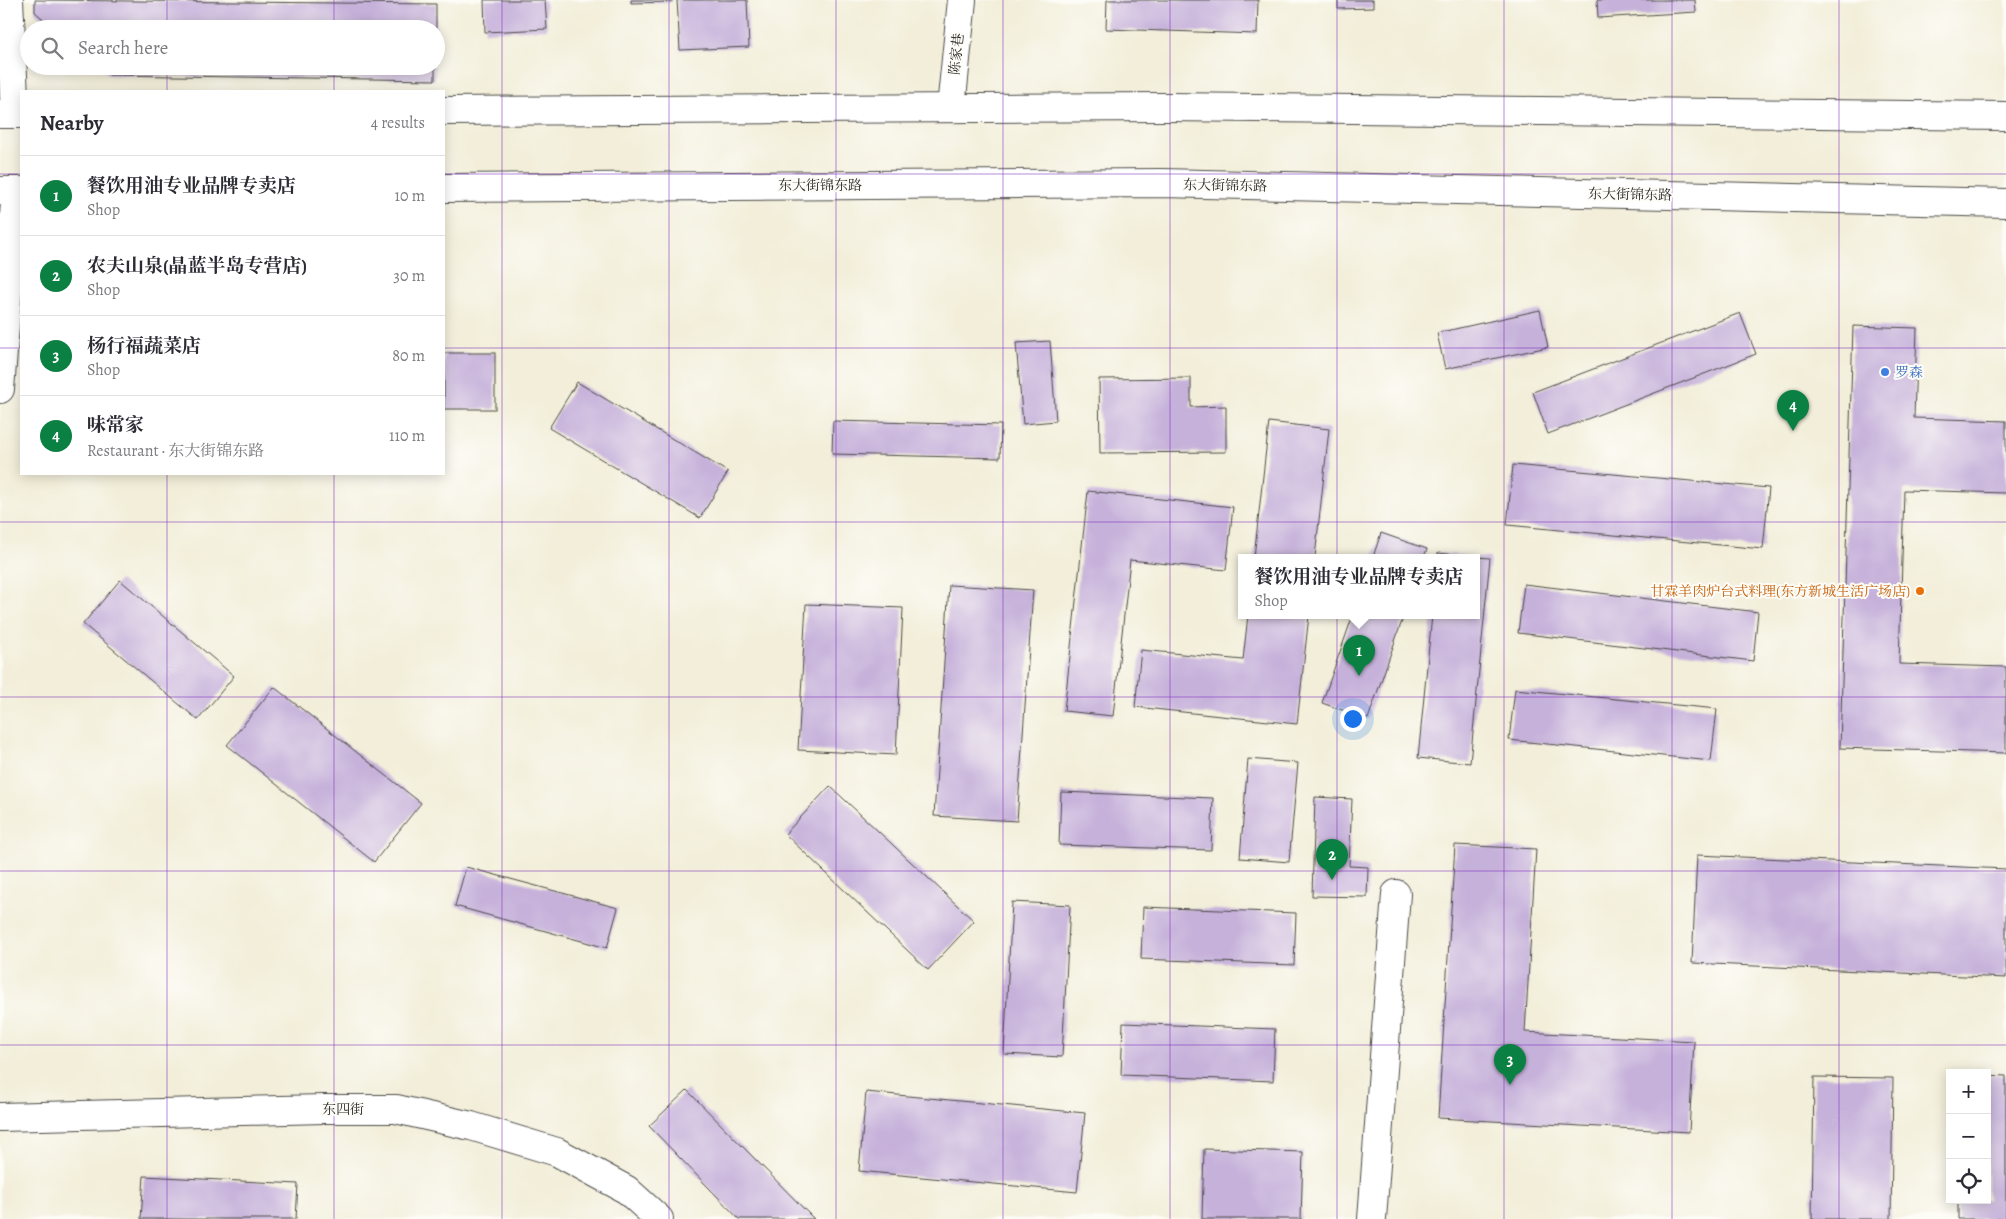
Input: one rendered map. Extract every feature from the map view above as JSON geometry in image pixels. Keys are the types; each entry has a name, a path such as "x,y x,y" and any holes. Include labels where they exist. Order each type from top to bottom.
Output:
{"main road":[{"path":"9,0 12,114"},
{"name":"陈家巷","path":"951,108 962,0"},
{"path":"445,111 1178,107 2006,116"},
{"name":"东大街锦东路","path":"445,188 1162,183 2006,203"},
{"path":"0,389 12,191"},
{"path":"1372,1219 1396,894"},
{"name":"东四街","path":"0,1117 396,1109 471,1126 557,1152 627,1190 659,1219"}],"building":[{"path":"35,0 436,4 436,20 44,20 35,12"},
{"path":"484,0 545,0 547,29 485,32"},
{"path":"631,0 672,0 672,2 631,3"},
{"path":"677,0 747,0 749,47 680,50"},
{"path":"1107,0 1258,0 1257,34 1106,29"},
{"path":"1338,0 1373,0 1373,8 1338,9"},
{"path":"1597,0 1695,0 1696,12 1598,18"},
{"path":"109,75 435,75 435,80"},
{"path":"1540,310 1548,347 1445,369 1437,333"},
{"path":"1740,313 1756,354 1548,434 1533,392"},
{"path":"1853,326 1917,328 1914,418 2006,421 2006,493 1904,490 1899,664 2006,667 2006,753 1840,748"},
{"path":"1050,341 1056,421 1023,424 1016,343"},
{"path":"445,353 495,353 495,409 445,409"},
{"path":"1191,378 1191,407 1226,406 1226,452 1100,453 1099,379"},
{"path":"577,382 728,472 700,518 549,428"},
{"path":"833,421 1001,425 1000,458 832,454"},
{"path":"1269,422 1329,429 1315,554 1254,554"},
{"path":"1513,465 1769,488 1763,549 1507,525"},
{"path":"1088,491 1233,507 1226,570 1130,560 1113,716 1064,711"},
{"path":"1381,533 1427,549 1425,554 1374,554"},
{"path":"1480,557 1490,558 1470,763 1418,758 1432,619 1480,619"},
{"path":"120,580 234,676 198,720 83,624"},
{"path":"1524,584 1758,612 1753,661 1518,633"},
{"path":"949,585 1033,590 1017,821 934,816"},
{"path":"806,604 903,608 896,755 798,750"},
{"path":"1248,619 1309,619 1297,724 1135,707 1141,650 1243,660"},
{"path":"1352,619 1403,619 1368,719 1322,703"},
{"path":"274,687 421,803 374,862 227,745"},
{"path":"1515,689 1717,709 1711,761 1509,740"},
{"path":"1248,759 1298,763 1289,862 1240,858"},
{"path":"830,786 974,921 928,970 785,834"},
{"path":"1061,792 1213,798 1211,850 1059,845"},
{"path":"1315,797 1352,799 1349,866 1368,867 1367,897 1312,896"},
{"path":"1455,845 1536,849 1525,1032 1694,1041 1689,1132 1438,1118"},
{"path":"1697,855 2006,869 2006,978 1692,963"},
{"path":"466,867 618,908 607,948 455,906"},
{"path":"1012,902 1070,905 1062,1057 1004,1054"},
{"path":"1143,907 1296,913 1294,965 1141,959"},
{"path":"1123,1023 1275,1029 1273,1081 1121,1075"},
{"path":"1991,1075 2006,1076 2006,1219 1958,1219 1958,1204 1991,1204"},
{"path":"1814,1077 1893,1078 1891,1219 1812,1219"},
{"path":"687,1090 814,1219 739,1219 649,1126"},
{"path":"866,1092 1085,1113 1077,1192 859,1171"},
{"path":"1204,1149 1303,1152 1301,1219 1202,1219"},
{"path":"144,1176 298,1184 296,1219 141,1219"}],"place":[{"name":"罗森","path":"1885,372"},
{"name":"味常家","path":"1793,431"},
{"name":"甘霖羊肉炉台式料理(东方新城生活广场店)","path":"1920,591"},
{"name":"餐饮用油专业品牌专卖店","path":"1359,676"},
{"name":"农夫山泉(晶蓝半岛专营店)","path":"1332,880"},
{"name":"杨行福蔬菜店","path":"1510,1085"}]}
